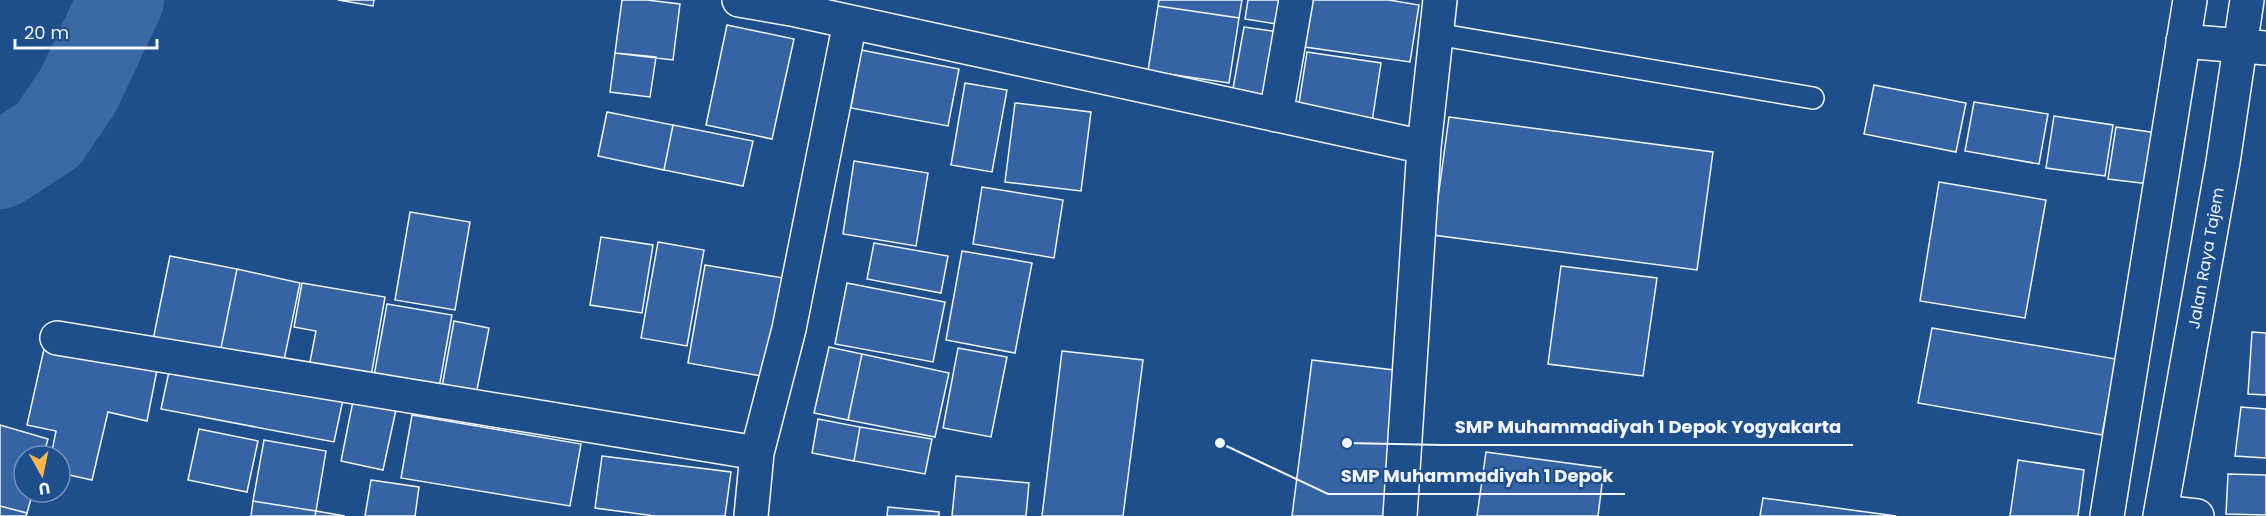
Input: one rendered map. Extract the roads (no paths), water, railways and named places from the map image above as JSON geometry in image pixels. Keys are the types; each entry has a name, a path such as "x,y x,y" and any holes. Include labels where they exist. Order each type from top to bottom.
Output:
{"street":[{"path":"739,0 792,4 850,22 1424,147"},
{"path":"1276,115 1296,0"},
{"path":"1400,516 1424,147 1440,0"},
{"path":"2107,516 2190,0"},
{"name":"Jalan Raya Tajem","path":"2160,514 2223,162 2253,47 2247,0"},
{"path":"752,516 757,453 789,329 850,22"},
{"path":"2183,41 2253,47"},
{"path":"57,338 757,453"},
{"path":"2160,514 2197,516"}],"lane":[{"path":"1436,34 1812,98"}],"waterway":[{"path":"0,166 48,135 78,91 121,0"}],"place":[{"name":"SMP Muhammadiyah 1 Depok","path":"1220,443"},
{"name":"SMP Muhammadiyah 1 Depok Yogyakarta","path":"1347,443"}]}
